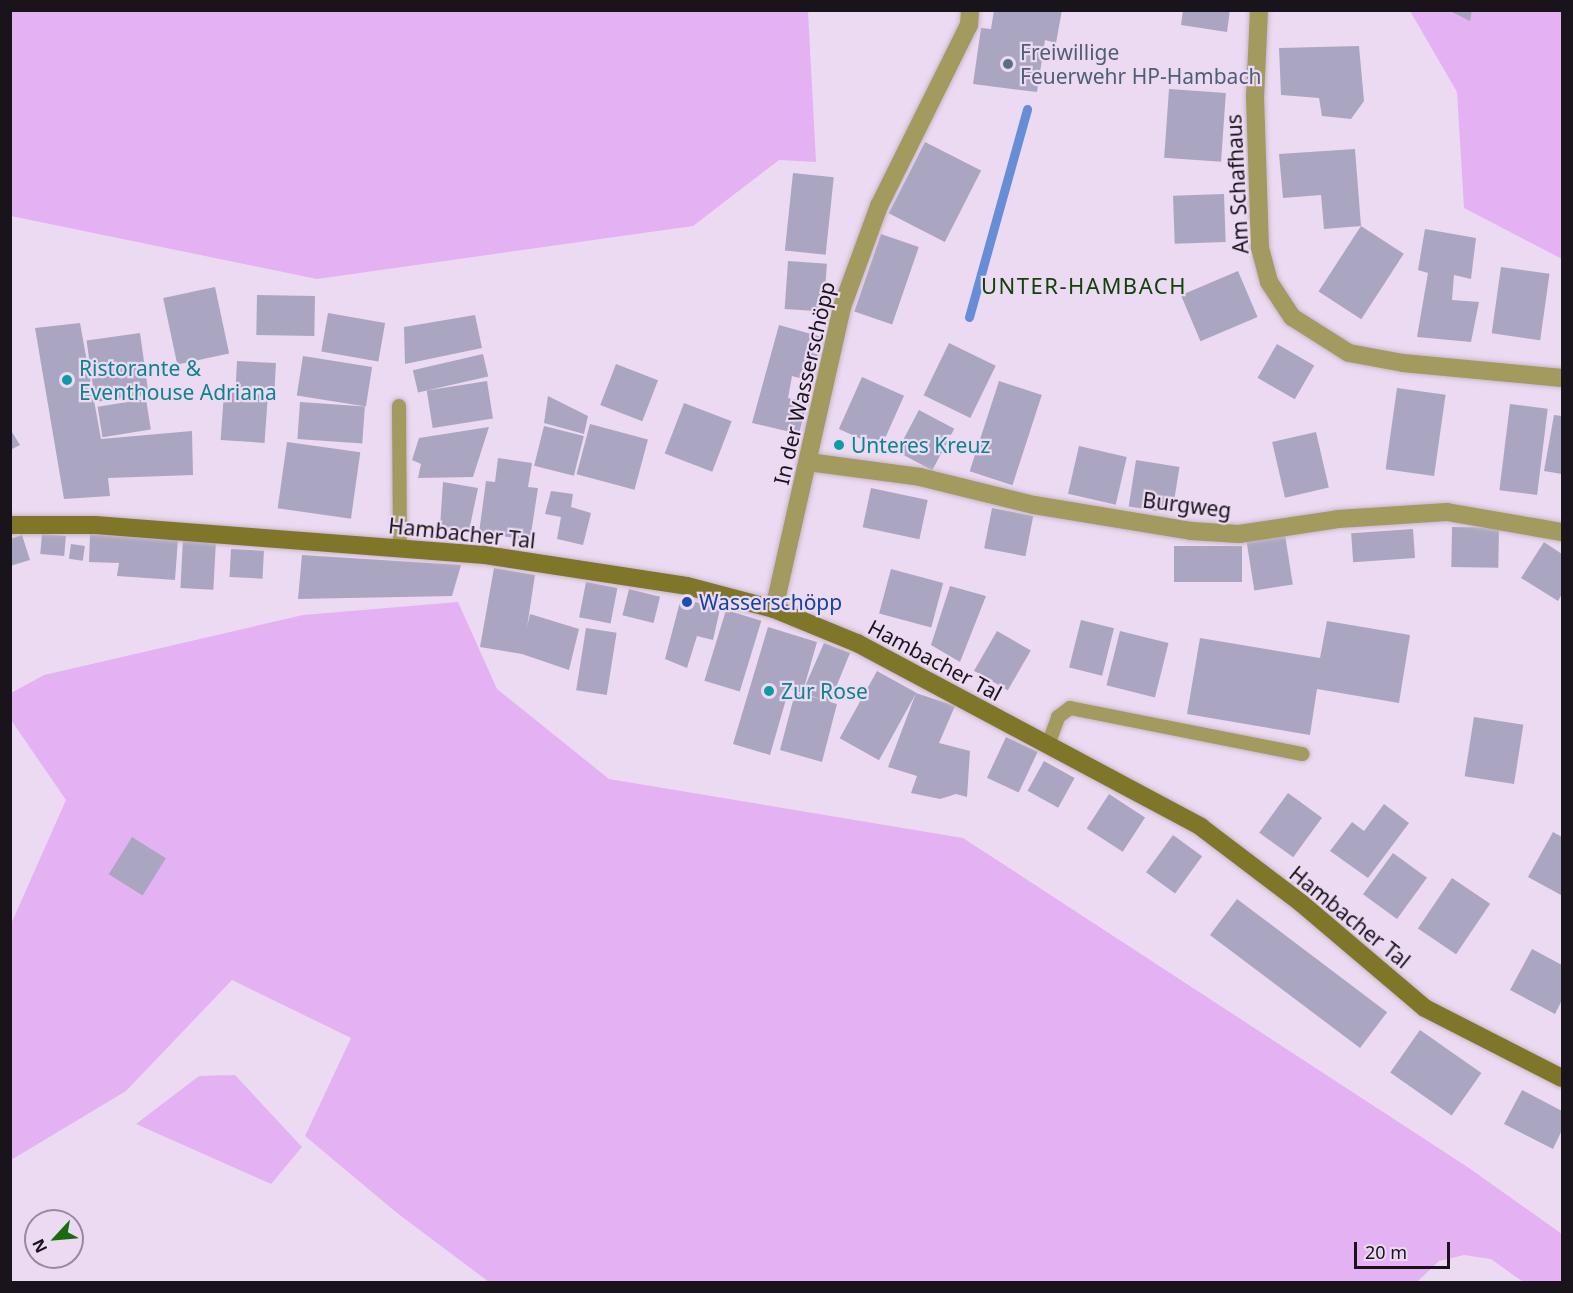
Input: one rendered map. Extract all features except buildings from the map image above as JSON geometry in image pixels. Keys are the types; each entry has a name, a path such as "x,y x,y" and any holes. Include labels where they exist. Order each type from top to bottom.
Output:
{"street":[{"name":"In der Wasserschöpp","path":"774,609 842,307 879,206 969,24 970,10"},
{"name":"Am Schafhaus","path":"1260,10 1255,97 1260,248 1269,282 1292,317 1349,353 1403,363 1563,378"},
{"name":"Burgweg","path":"808,462 920,477 1034,505 1191,531 1239,534 1338,519 1447,512 1563,532"},
{"name":"Hambacher Tal","path":"10,525 95,525 485,555 687,586 774,609 857,643 1201,827 1301,903 1425,1008 1563,1078"}],"lane":[{"path":"399,406 400,549"},
{"path":"1048,745 1058,717 1070,708 1303,754"}],"shaded area":[{"path":"10,11 808,11 816,162 779,160 693,226 317,279 11,216"},
{"path":"1410,11 1562,11 1562,259 1464,208 1457,92"},
{"path":"458,602 497,689 609,779 963,838 1469,1168 1562,1234 1562,1282 1523,1282 1491,1259 1464,1255 1439,1261 1417,1282 489,1282 397,1213 305,1136 351,1038 232,980 126,1091 11,1160 11,924 66,800 11,720 11,693 44,675 303,615"},
{"path":"235,1075 302,1147 271,1184 136,1124 199,1076"}],"waterway":[{"path":"969,317 1027,109"}],"place":[{"name":"Freiwillige Feuerwehr HP-Hambach","path":"1008,64"},
{"name":"Ristorante & Eventhouse Adriana","path":"67,380"},
{"name":"Unteres Kreuz","path":"839,445"},
{"name":"Wasserschöpp","path":"687,602"},
{"name":"Zur Rose","path":"769,691"}],"district":[{"name":"UNTER-HAMBACH","path":"1084,286"}]}
